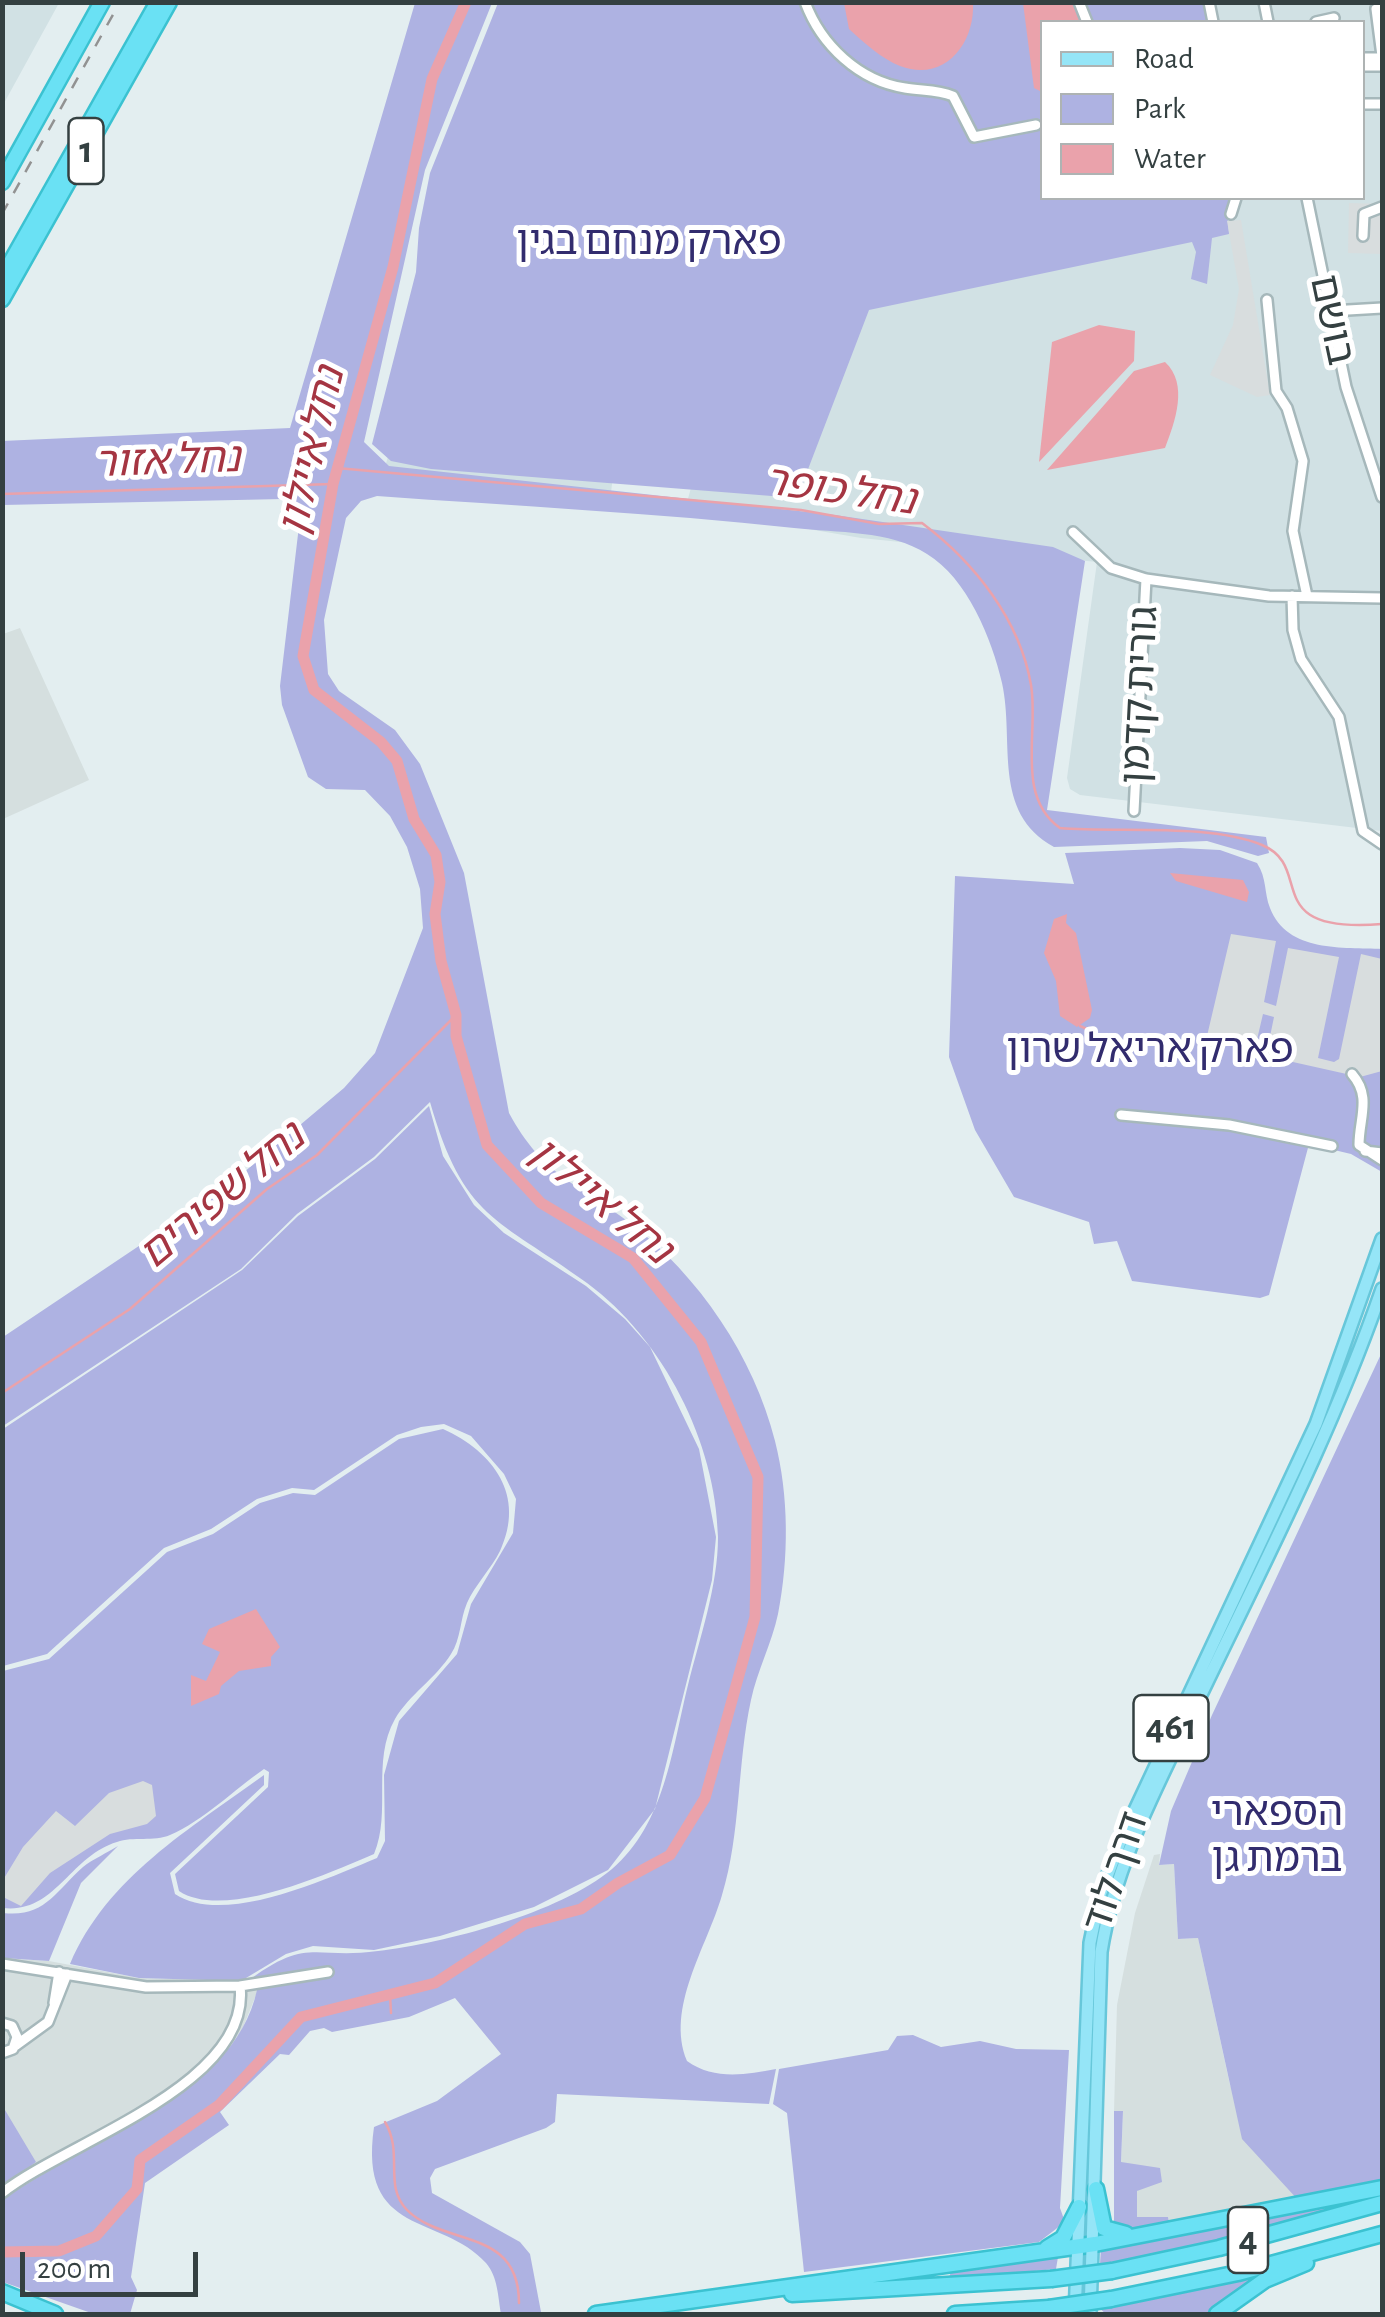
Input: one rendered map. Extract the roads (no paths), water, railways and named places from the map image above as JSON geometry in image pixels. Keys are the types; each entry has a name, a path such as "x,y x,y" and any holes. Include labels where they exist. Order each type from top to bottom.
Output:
{"highway":[{"name":"1","path":"2,182 102,2"},
{"name":"1","path":"2,278 158,2"},
{"name":"1","path":"2,299 169,2"},
{"path":"599,2314 1095,2244 1382,2188"},
{"path":"1096,2190 1104,2228 1115,2234 1215,2221"},
{"name":"4","path":"599,2314 798,2293 1050,2279 1219,2248 1382,2203"},
{"path":"1040,2250 1064,2238 1079,2207"},
{"path":"1217,2314 1265,2280 1382,2235"},
{"name":"4","path":"955,2314 1049,2308 1111,2299 1238,2273 1382,2235"},
{"path":"2,2292 55,2314"},
{"path":"2,2301 44,2314"}],"main road":[{"name":"דרך לוד","path":"1074,2314 1090,1943 1100,1895 1182,1703 1316,1424 1382,1239"},
{"name":"דרך לוד","path":"1090,2314 1101,1952 1121,1869 1152,1792 1315,1460 1382,1289"}],"street":[{"path":"806,2 827,43 852,65 903,88 949,94 961,104 974,137 1036,125"},
{"path":"1382,7 1376,9 1375,18 1382,57"},
{"path":"1325,20 1334,18"},
{"path":"1230,214 1235,200"},
{"name":"בושם","path":"1307,200 1346,386 1382,497"},
{"path":"1363,236 1364,214 1382,207"},
{"path":"1267,300 1276,391 1286,408 1303,460 1293,530 1307,596"},
{"path":"1331,312 1382,308"},
{"path":"1073,532 1111,568 1146,579 1292,596 1382,598"},
{"name":"גורית קדמן","path":"1134,811 1146,579"},
{"path":"1292,596 1293,630 1301,658 1339,717 1363,830 1382,844"},
{"path":"1352,1074 1361,1084 1364,1102 1358,1138 1362,1150 1382,1160"},
{"path":"1121,1115 1229,1125 1332,1146"},
{"path":"1362,1150 1382,1152"},
{"path":"2,1964 146,1987 240,1986 328,1972"},
{"path":"2,2053 46,2025 64,1973"},
{"path":"2,2193 146,2110 198,2070 238,2022 240,1986"},
{"path":"7,2025 30,2034 46,2025"},
{"path":"7,2025 15,2046"}],"water":[{"path":"844,3 973,3 969,32 954,56 931,69 916,70 886,59 849,29"},
{"path":"1023,3 1072,3 1079,20 1040,20 1040,91 1034,88"},
{"path":"1099,325 1135,331 1134,361 1039,462 1052,342"},
{"path":"1165,362 1177,381 1178,404 1165,448 1047,470 1134,371"},
{"path":"1170,873 1243,880 1249,892 1247,902 1176,881"},
{"path":"1067,914 1066,923 1076,933 1092,1010 1090,1018 1077,1027 1060,1016 1056,981 1044,953 1054,919"},
{"path":"256,1609 280,1647 271,1657 271,1666 239,1671 221,1686 219,1694 191,1706 191,1675 206,1681 220,1652 202,1644 209,1629"}],"waterway":[{"name":"נחל איילון","path":"2,2252 59,2251 96,2236 137,2189 140,2160 219,2105 301,2017 435,1983 525,1924 581,1909 618,1883 670,1855 705,1798 755,1617 758,1477 701,1342 633,1258 541,1203 487,1145 456,1036 456,1015 441,961 435,914 440,882 436,855 414,819 397,761 381,742 314,690 303,656 333,484 393,267 432,79 466,2"},
{"name":"נחל כופר","path":"337,468 801,510 879,524 922,523 976,574 1017,638 1031,685 1033,781 1046,815 1060,828 1190,831 1240,838 1278,855 1303,909 1318,919 1343,924 1382,924"},
{"name":"נחל אזור","path":"2,494 333,484"},
{"name":"נחל שפירים","path":"2,1393 130,1309 267,1189 317,1155 456,1015"},
{"path":"1080,1026 1094,1032"},
{"path":"390,1995 391,2013"},
{"path":"385,2122 393,2146 396,2190 407,2210 422,2222 493,2250 507,2262 516,2279 519,2303"}],"railway":[{"path":"2,214 120,2"}],"park label":[{"name":"פארק מנחם בגין","path":"649,242"},
{"name":"פארק אריאל שרון","path":"1150,1050"},
{"name":"הספארי ברמת גן","path":"1277,1836"}]}
